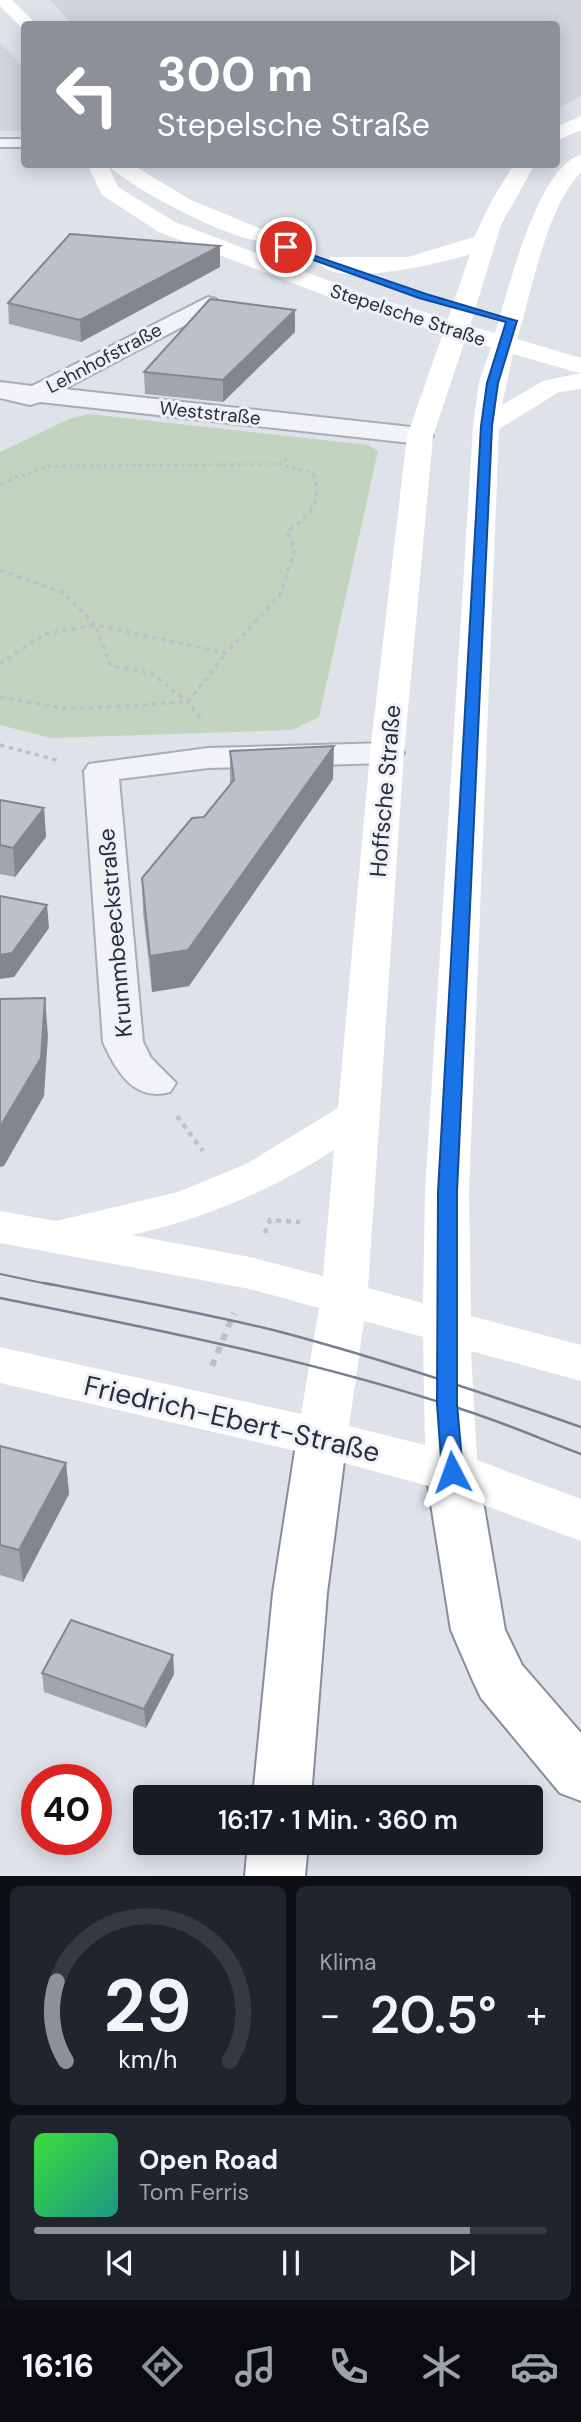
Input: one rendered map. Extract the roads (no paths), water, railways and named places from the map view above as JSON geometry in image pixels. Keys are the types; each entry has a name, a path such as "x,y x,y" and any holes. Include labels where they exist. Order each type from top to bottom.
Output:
{"main road":[{"path":"3,0 25,21"},
{"path":"560,135 581,122"},
{"path":"560,138 581,142"},
{"path":"581,161 558,184 544,214 523,324 505,346 492,383 486,426 447,1192 447,1404 452,1472 478,1630 501,1681 581,1775"},
{"name":"Stepelsche Straße","path":"99,168 109,191 167,227 303,281 455,314 523,324"},
{"path":"122,168 139,180 219,220 281,245"},
{"name":"Hoffsche Straße","path":"283,1785 300,1593 344,1298 387,754 420,436 455,314 479,265 482,242 505,192 522,168"},
{"path":"331,264 399,267 428,262 482,242"},
{"name":"Stepelsche Straße","path":"306,255 397,287"},
{"name":"Stepelsche Straße","path":"455,314 505,346 581,366"},
{"path":"486,426 552,386 581,381"},
{"path":"47,1236 149,1218 229,1189 260,1175 357,1115"},
{"path":"0,1227 250,1273 581,1363"},
{"name":"Friedrich-Ebert-Straße","path":"0,1365 322,1438 452,1472 581,1520"},
{"path":"275,1876 277,1855"}],"street":[{"path":"162,251 199,240"},
{"name":"Lehnhofstraße","path":"0,412 208,304"},
{"name":"Weststraße","path":"0,390 420,436"},
{"name":"Krummbeeckstraße","path":"155,1083 134,1065 123,1042 101,771 208,758 387,754"}],"lane":[{"path":"0,143 21,143"}],"tram line":[{"path":"0,1274 52,1285"},
{"path":"44,1283 277,1331 354,1352 581,1427"},
{"path":"0,1298 174,1334 347,1375 476,1414 581,1454"}]}
